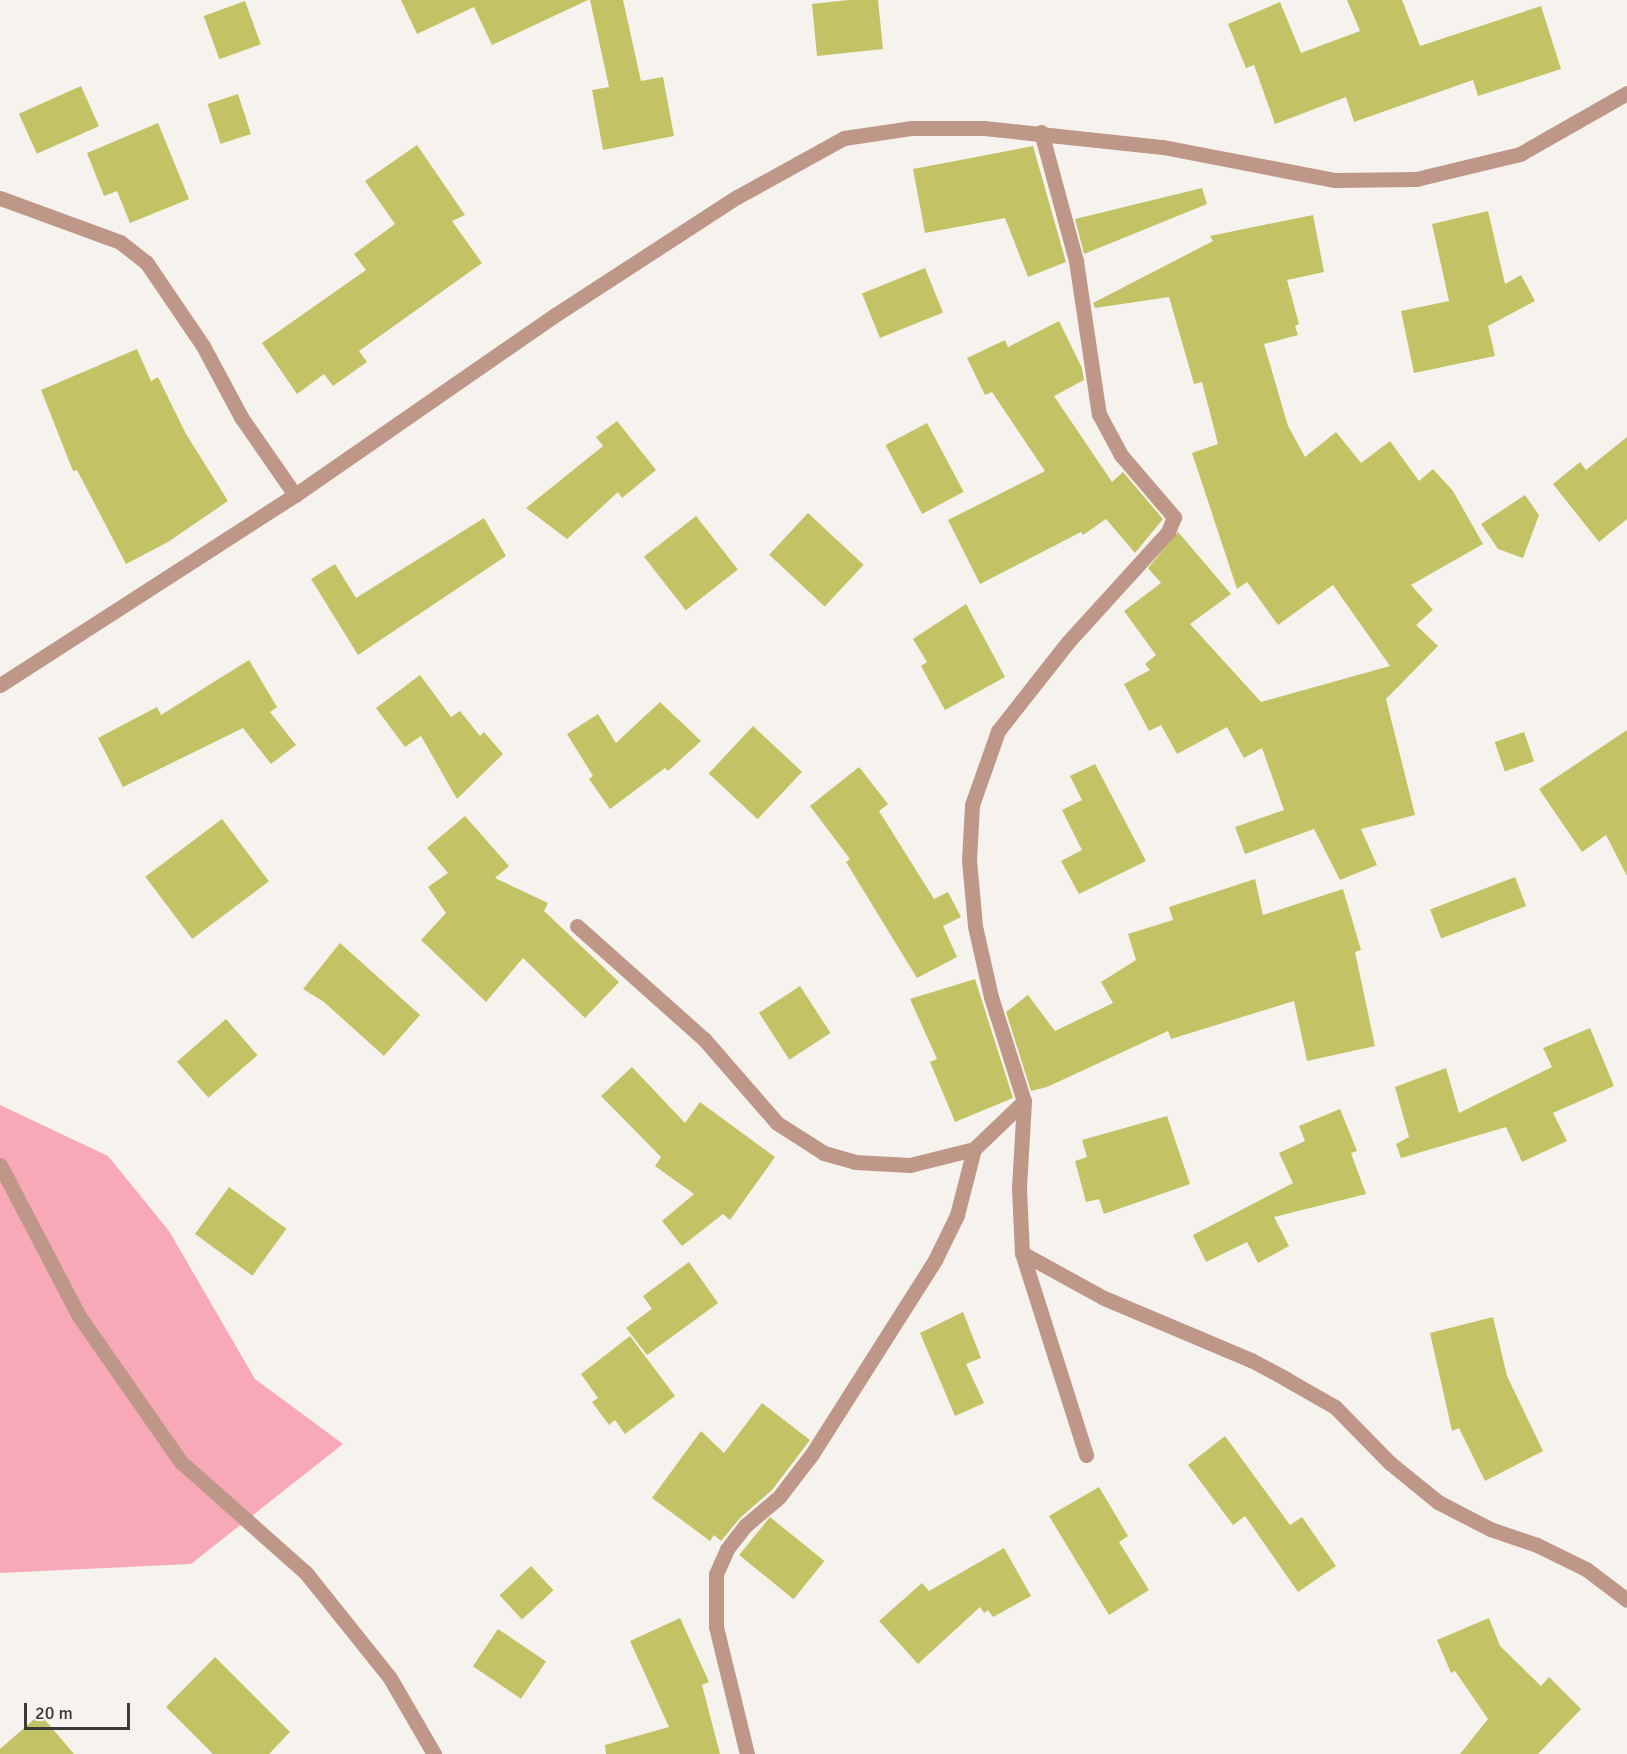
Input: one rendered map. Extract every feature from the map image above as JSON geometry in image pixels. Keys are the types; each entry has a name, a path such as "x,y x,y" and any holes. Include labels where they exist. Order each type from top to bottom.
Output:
{"street":[{"path":"0,686 295,495 555,315 817,150 844,138 912,128 1041,132 1162,147 1335,180 1416,179 1520,154 1627,93"},
{"path":"1041,132 1076,261 1099,414 1121,455 1174,517 1168,532 1068,642 998,731 972,805 969,860 975,926 991,997 1024,1101 1019,1188 1022,1253 1086,1455"},
{"path":"0,198 120,242 146,262 203,346 241,417 295,495"},
{"path":"577,926 704,1039 777,1123 824,1153 855,1162 910,1165 974,1149 1024,1101"},
{"path":"747,1754 716,1627 716,1574 728,1549 746,1525 779,1497 812,1454 935,1260 957,1215 974,1149"},
{"path":"0,1166 79,1316 181,1462 306,1573 390,1678 434,1754"},
{"path":"1022,1253 1060,1277 1251,1359 1335,1407 1390,1463 1438,1502 1490,1529 1537,1545 1586,1569 1627,1600"}],"shaded area":[{"path":"0,1105 108,1156 169,1231 255,1379 343,1444 191,1564 0,1573"}],"building":[{"path":"401,0 588,0 492,45 474,7 417,34"},
{"path":"590,0 623,0 641,81 663,77 674,136 603,150 592,90 609,87"},
{"path":"848,0 878,0 883,49 817,56 812,4"},
{"path":"1347,0 1402,0 1420,46 1541,6 1561,69 1478,96 1473,80 1354,122 1346,97 1275,124 1254,65 1246,68 1228,24 1280,2 1301,53 1360,31"},
{"path":"245,1 261,44 219,59 204,16"},
{"path":"81,86 99,126 37,154 19,114"},
{"path":"238,94 251,134 221,144 208,104"},
{"path":"158,123 189,199 130,223 117,191 104,196 87,153"},
{"path":"417,145 465,215 452,221 482,263 359,351 367,362 333,386 324,374 297,394 262,343 366,270 354,254 395,224 365,181"},
{"path":"1033,146 1066,262 1028,277 1005,218 925,233 913,169"},
{"path":"1202,188 1207,204 1084,254 1075,219"},
{"path":"1488,211 1505,284 1521,275 1535,301 1488,326 1495,356 1414,373 1401,311 1449,301 1432,224"},
{"path":"1313,215 1324,272 1287,280 1299,324 1295,326 1298,335 1264,344 1288,426 1305,457 1336,432 1361,463 1390,441 1419,481 1433,469 1453,491 1483,544 1411,585 1433,610 1416,625 1438,646 1386,699 1415,815 1361,829 1377,865 1340,880 1314,829 1245,854 1235,827 1284,810 1262,748 1244,758 1227,727 1177,754 1161,725 1149,731 1124,684 1150,670 1145,664 1156,655 1124,611 1161,583 1148,568 1178,532 1231,594 1190,624 1261,702 1390,666 1333,585 1278,625 1247,582 1237,589 1192,453 1218,444 1202,382 1194,384 1169,297 1095,308 1093,303 1213,241 1210,236"},
{"path":"925,268 943,313 880,338 862,293"},
{"path":"1059,321 1082,368 1084,380 1054,396 1112,482 1123,472 1163,519 1135,553 1106,519 1083,535 1081,532 980,584 948,520 1045,471 992,392 985,395 967,358 1005,340 1008,347"},
{"path":"137,349 151,381 158,377 186,434 228,501 168,542 126,564 77,470 73,471 41,390"},
{"path":"617,421 656,470 622,498 618,492 567,539 526,508 603,446 596,437"},
{"path":"927,423 964,492 922,514 886,445"},
{"path":"1627,437 1627,519 1599,542 1553,484 1580,462 1586,470"},
{"path":"1525,495 1539,515 1523,558 1498,549 1481,524"},
{"path":"808,513 864,565 825,607 769,555"},
{"path":"696,516 738,570 686,610 644,557"},
{"path":"484,518 506,556 358,655 311,579 335,564 356,598"},
{"path":"966,604 1005,677 945,710 921,666 927,662 913,639"},
{"path":"249,660 277,707 270,712 296,745 271,764 243,728 123,787 98,738 157,707 161,715"},
{"path":"420,675 451,717 460,711 480,736 484,732 503,754 457,799 421,736 405,747 376,708"},
{"path":"660,702 701,741 668,771 665,768 610,809 589,779 593,776 567,734 598,714 616,743"},
{"path":"753,726 802,772 758,819 709,774"},
{"path":"1627,730 1627,876 1606,835 1582,852 1539,789"},
{"path":"1524,732 1534,761 1505,771 1495,742"},
{"path":"1095,764 1146,861 1079,894 1061,861 1082,850 1062,810 1082,800 1070,776"},
{"path":"859,767 888,804 879,811 934,899 948,892 961,917 943,926 957,957 917,978 846,862 850,859 810,806"},
{"path":"465,816 509,866 495,878 548,903 544,911 619,982 585,1018 523,958 486,1002 421,940 446,913 428,887 448,873 427,848"},
{"path":"222,819 269,881 192,939 145,877"},
{"path":"1515,877 1526,906 1441,939 1430,910"},
{"path":"1255,879 1263,915 1343,889 1361,950 1355,952 1375,1046 1307,1061 1294,1001 1171,1039 1168,1031 1047,1087 1031,1091 1006,1012 1028,995 1055,1031 1113,1003 1101,982 1136,960 1128,934 1173,920 1169,907"},
{"path":"340,943 420,1015 384,1056 324,1002 303,989"},
{"path":"975,979 1013,1098 955,1122 930,1062 937,1059 910,999"},
{"path":"800,986 830,1033 789,1060 759,1013"},
{"path":"226,1019 257,1055 208,1098 177,1062"},
{"path":"1590,1028 1614,1086 1553,1113 1567,1141 1522,1162 1506,1127 1401,1158 1396,1144 1409,1137 1395,1087 1446,1068 1459,1113 1552,1067 1543,1048"},
{"path":"632,1067 685,1123 700,1102 775,1157 730,1220 723,1214 682,1246 662,1221 694,1194 655,1166 661,1157 601,1096"},
{"path":"1340,1109 1357,1151 1351,1153 1366,1194 1274,1217 1289,1246 1258,1263 1247,1242 1206,1262 1193,1235 1293,1183 1279,1153 1305,1141 1299,1126"},
{"path":"1167,1116 1190,1184 1104,1214 1099,1199 1086,1202 1075,1161 1087,1157 1082,1140"},
{"path":"229,1187 286,1229 252,1276 195,1234"},
{"path":"689,1262 718,1303 647,1355 626,1328 652,1309 643,1296"},
{"path":"963,1312 981,1358 966,1364 984,1403 955,1416 920,1333"},
{"path":"1493,1317 1507,1376 1543,1451 1485,1481 1459,1428 1452,1431 1430,1333"},
{"path":"630,1336 675,1396 625,1434 615,1420 609,1425 592,1402 598,1398 581,1374"},
{"path":"762,1403 810,1440 772,1490 740,1518 721,1541 714,1535 710,1541 652,1498 701,1431 724,1453"},
{"path":"1225,1436 1290,1525 1302,1517 1336,1566 1298,1592 1245,1516 1233,1525 1188,1465"},
{"path":"1099,1487 1128,1536 1119,1542 1149,1590 1109,1615 1049,1516"},
{"path":"770,1517 824,1561 794,1599 739,1555"},
{"path":"1004,1548 1031,1596 993,1617 988,1610 984,1613 980,1607 918,1664 879,1621 922,1583 929,1591"},
{"path":"531,1566 554,1590 522,1619 500,1595"},
{"path":"680,1618 709,1682 702,1685 720,1754 606,1754 605,1745 669,1727 630,1641"},
{"path":"1489,1618 1500,1646 1541,1686 1549,1677 1581,1709 1538,1754 1460,1754 1488,1719 1455,1671 1451,1673 1437,1640"},
{"path":"498,1629 546,1661 521,1699 473,1666"},
{"path":"215,1657 290,1732 269,1754 213,1754 166,1707"},
{"path":"40,1714 74,1754 0,1754 0,1749"}]}
